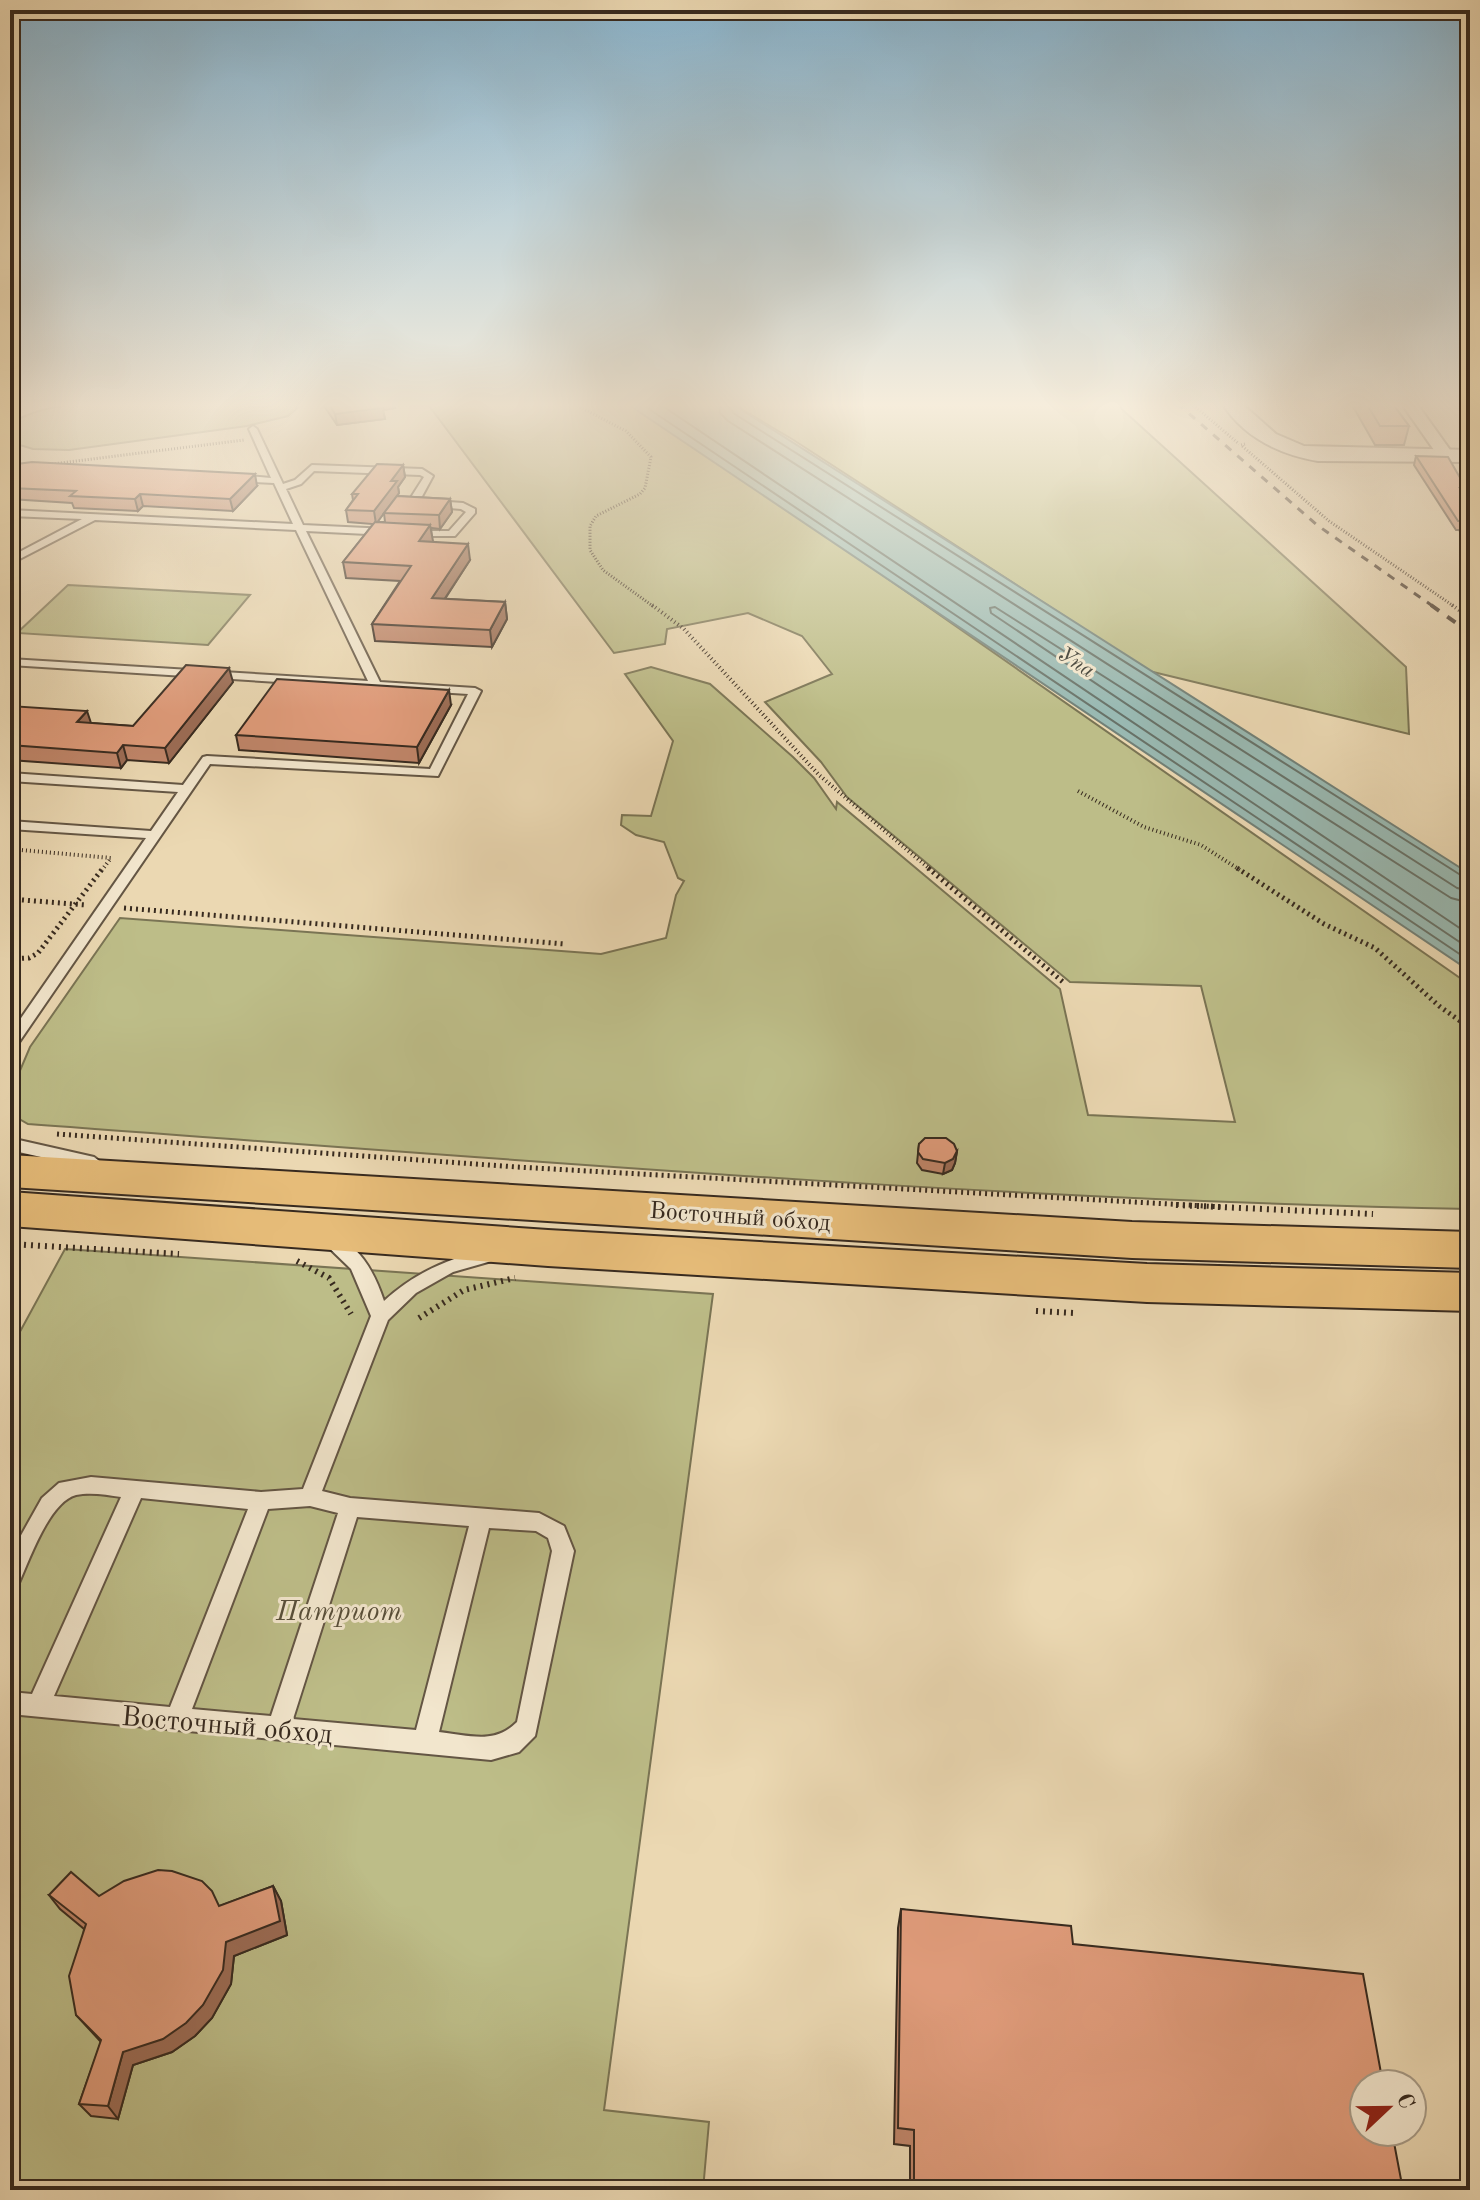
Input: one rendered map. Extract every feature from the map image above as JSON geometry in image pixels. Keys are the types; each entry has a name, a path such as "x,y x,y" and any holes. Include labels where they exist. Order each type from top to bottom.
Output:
{"main road":[{"name":"Восточный обход","path":"10,1171 1132,1240 1470,1250"},
{"name":"Восточный обход","path":"10,1209 298,1246 548,1248 1147,1283 1470,1292"}],"lane":[{"path":"289,506 376,685"},
{"path":"10,513 452,534 472,511 458,506"},
{"path":"10,561 94,517"},
{"path":"10,662 475,691 434,773 207,760 10,1045"},
{"path":"10,777 187,789"},
{"path":"10,825 154,835"},
{"path":"10,1144 182,1182"},
{"name":"Восточный обход","path":"298,1246 349,1251 360,1266 380,1316"},
{"name":"Восточный обход","path":"310,1497 380,1316 410,1288 447,1267 484,1255 548,1248"},
{"path":"10,1578 49,1502 65,1489 87,1486 261,1501 310,1497 350,1507 481,1518 425,1742"},
{"path":"38,1706 135,1489"},
{"path":"177,1719 261,1501"},
{"path":"278,1729 350,1507"},
{"name":"Восточный обход","path":"10,1703 491,1749 511,1744 527,1728 563,1551 557,1532 539,1522 481,1518"}],"path":[{"path":"617,506 596,516 590,526 590,550 603,570 684,629 819,775 1063,982"},
{"path":"1311,506 1470,618"},
{"path":"1078,791 1144,827 1201,845 1324,924 1375,948 1439,1006 1470,1028"},
{"path":"10,849 111,858 38,953 29,958 10,959"},
{"path":"10,899 565,944"},
{"path":"45,1133 973,1196 1381,1215"},
{"path":"10,1244 185,1254"},
{"path":"298,1246 297,1261 329,1278 351,1314"}],"green space":[{"path":"504,506 783,506 1470,985 1470,1209 1109,1197 749,1176 28,1124 16,1117 10,1094 30,1047 120,918 601,954 666,938 676,895 684,881 678,878 664,842 636,835 621,825 622,815 651,816 673,741 625,674 651,667 710,684 793,757 814,778 836,809 837,802 1060,989 1088,1115 1235,1122 1201,986 1070,982 847,797 821,762 765,702 832,674 802,636 748,613 667,629 665,644 614,653"},
{"path":"895,506 1228,506 1406,667 1409,734 1149,671"},
{"path":"68,585 250,595 208,645 17,633"},
{"name":"Патриот","path":"65,1249 713,1294 604,2110 709,2122 703,2190 10,2190 10,1350"}],"water":[{"name":"Упа","path":"779,506 892,506 1470,874 1470,971"}],"building":[{"path":"349,506 378,506 374,511 346,510"},
{"path":"390,506 445,506 439,515 384,513"},
{"path":"1448,506 1470,506 1470,533 1462,521 1458,521"},
{"path":"375,522 430,525 419,541 468,544 432,598 505,602 490,630 372,624 411,566 343,562"},
{"path":"186,665 229,668 165,748 123,745 117,753 10,745 10,706 87,711 77,722 133,726"},
{"path":"277,679 449,690 417,747 236,735"},
{"path":"925,1138 946,1138 954,1144 957,1151 953,1159 945,1163 923,1159 918,1152 919,1144"},
{"path":"158,1870 172,1871 202,1881 212,1891 219,1906 273,1886 280,1921 226,1942 223,1970 203,2005 186,2023 163,2039 123,2052 108,2106 79,2104 101,2040 76,2015 69,1976 86,1924 49,1895 71,1872 99,1896 124,1881"},
{"path":"901,1909 1071,1926 1073,1944 1363,1974 1380,2068 1348,2068 1348,2148 1395,2148 1403,2190 914,2190 914,2130 898,2128"}],"railway":[{"path":"1295,506 1317,525 1434,607"},
{"path":"1431,605 1470,633"}]}
